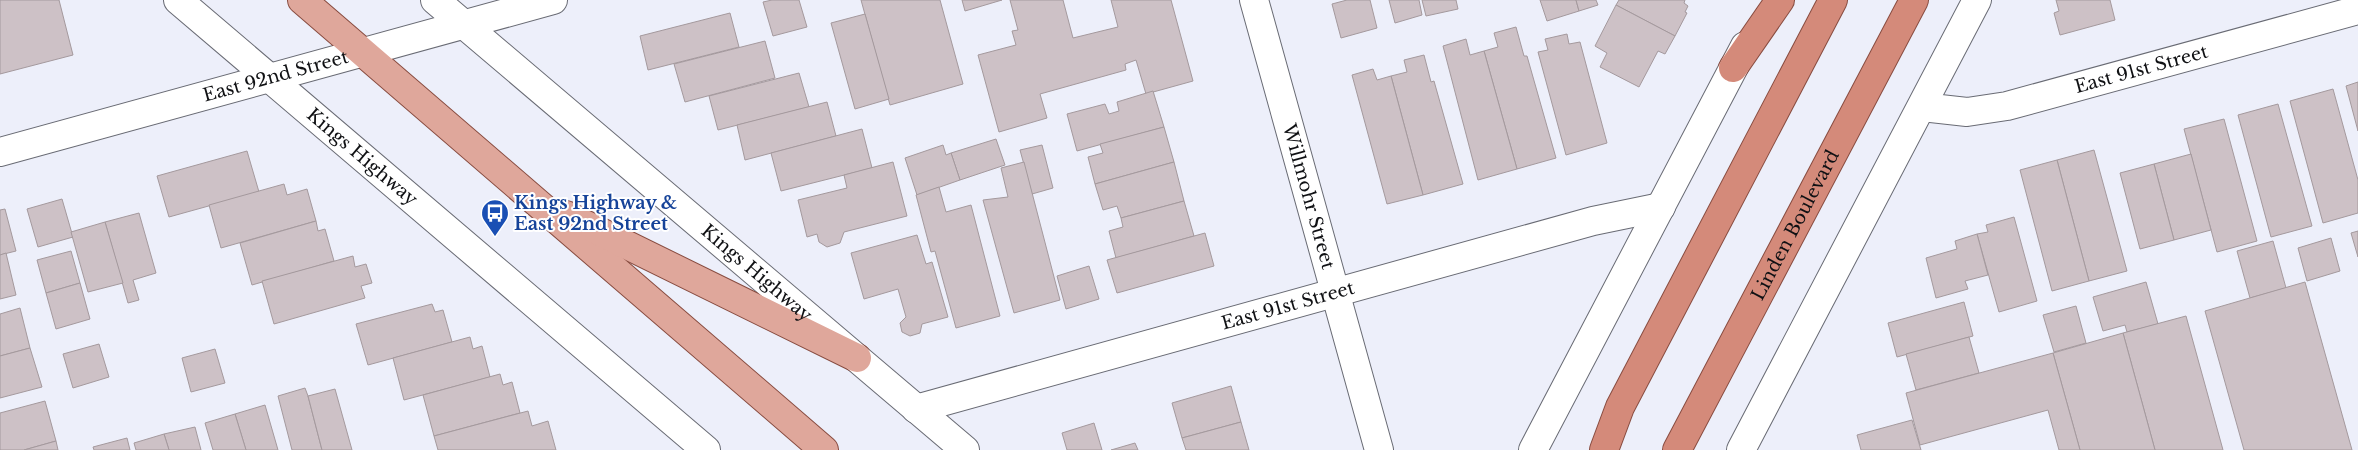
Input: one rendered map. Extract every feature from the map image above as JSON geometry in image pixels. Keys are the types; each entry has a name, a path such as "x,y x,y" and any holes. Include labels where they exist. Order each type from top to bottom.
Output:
{"highway":[{"path":"1733,68 1780,0"},
{"path":"1595,450 1620,407 1833,0"},
{"name":"Linden Boulevard","path":"1677,450 1914,0"},
{"path":"1883,59 1930,0"},
{"path":"1604,450 1620,407"}],"main road":[{"path":"302,0 824,450"},
{"path":"531,198 857,358"},
{"path":"757,392 795,450"}],"street":[{"name":"Kings Highway","path":"178,0 271,77 706,450"},
{"name":"Kings Highway","path":"435,0 965,450"},
{"name":"East 92nd Street","path":"0,152 553,0"},
{"name":"Willmohr Street","path":"1254,0 1379,450"},
{"path":"1533,450 1769,0"},
{"path":"1741,450 1977,0"},
{"name":"East 91st Street","path":"1922,107 1967,112 2006,106 2358,10"},
{"name":"East 91st Street","path":"916,409 1593,221 1661,207"}],"building":[{"path":"0,0 59,0 73,55 0,74"},
{"path":"799,0 807,27 773,36 763,2"},
{"path":"861,0 940,0 963,84 890,105"},
{"path":"962,0 1002,0 965,11"},
{"path":"1010,0 1063,0 1073,38 1118,27 1111,0 1171,0 1193,81 1146,94 1136,60 1125,64 1126,70 1040,94 1047,118 999,132 978,55 1016,45 1012,31 1018,30"},
{"path":"1347,0 1370,0 1377,28 1341,38 1332,4"},
{"path":"1389,0 1419,0 1422,15 1395,23"},
{"path":"1422,0 1456,0 1458,9 1426,16"},
{"path":"1540,0 1576,0 1579,11 1547,21"},
{"path":"1576,0 1596,0 1598,5 1579,11"},
{"path":"1619,0 1685,0 1684,3 1688,6 1685,12 1687,13 1675,36 1616,5"},
{"path":"2056,0 2110,0 2115,20 2060,35 2054,13 2059,11"},
{"path":"1616,5 1675,36 1665,54 1658,51 1639,87 1600,67 1607,53 1595,46"},
{"path":"730,13 739,47 648,70 640,36"},
{"path":"865,14 889,99 855,109 831,23"},
{"path":"1516,27 1524,56 1527,56 1556,158 1517,169 1484,51 1498,47 1494,33"},
{"path":"1567,34 1569,44 1580,42 1607,143 1566,155 1538,52 1548,50 1545,39"},
{"path":"1466,39 1470,55 1484,51 1517,169 1478,180 1443,46"},
{"path":"765,41 775,78 685,102 674,64"},
{"path":"1424,55 1431,82 1434,81 1463,184 1423,195 1391,76 1407,72 1404,60"},
{"path":"1373,69 1377,80 1391,76 1423,195 1387,204 1352,75"},
{"path":"799,73 809,107 718,130 709,96"},
{"path":"2358,82 2358,131 2346,86"},
{"path":"2333,89 2358,180 2358,213 2323,223 2290,101"},
{"path":"1153,91 1164,127 1077,151 1067,114 1105,104 1109,114 1119,111 1117,102"},
{"path":"827,102 836,136 745,160 737,125"},
{"path":"2278,104 2312,226 2271,237 2238,115"},
{"path":"2224,119 2257,241 2217,252 2184,129"},
{"path":"1164,127 1174,162 1095,184 1088,157 1103,153 1100,144"},
{"path":"862,129 872,168 781,191 771,153"},
{"path":"996,139 1005,165 960,180 951,153"},
{"path":"943,145 946,155 951,153 960,180 917,195 905,158"},
{"path":"1042,145 1053,188 1032,194 1020,150"},
{"path":"2094,150 2127,271 2089,281 2057,160"},
{"path":"247,151 259,192 169,217 157,176"},
{"path":"2191,154 2211,230 2174,240 2154,164"},
{"path":"2057,160 2089,281 2052,291 2020,170"},
{"path":"893,162 907,216 844,232 840,243 827,247 819,242 817,234 807,237 798,200 847,188 844,175"},
{"path":"1024,162 1060,300 1014,313 983,200 1008,197 1001,168"},
{"path":"1174,162 1184,201 1121,218 1117,206 1103,210 1095,184"},
{"path":"2154,164 2174,240 2140,249 2120,173"},
{"path":"284,184 287,195 307,189 316,221 221,248 209,205"},
{"path":"939,187 946,212 971,205 1000,316 956,328 935,251 931,252 916,195"},
{"path":"62,199 73,237 38,247 27,209"},
{"path":"1184,201 1194,236 1116,258 1109,231 1123,227 1121,218"},
{"path":"5,209 16,251 0,255 0,210"},
{"path":"139,213 156,273 133,280 139,300 128,303 105,222"},
{"path":"2014,217 2037,301 1999,312 1977,234 1988,232 1986,225"},
{"path":"316,221 318,231 325,229 334,261 252,285 240,243"},
{"path":"105,222 123,283 88,292 71,232"},
{"path":"2358,231 2358,257 2351,233"},
{"path":"1205,233 1214,266 1117,293 1107,260"},
{"path":"1977,234 1988,275 1965,281 1968,289 1936,298 1926,258 1957,249 1955,241"},
{"path":"917,235 926,264 932,262 948,317 922,324 920,333 910,336 902,332 900,323 906,317 898,289 864,299 851,253"},
{"path":"2331,238 2340,271 2307,281 2298,248"},
{"path":"2273,241 2286,288 2250,298 2237,251"},
{"path":"71,251 80,283 46,293 37,260"},
{"path":"6,253 16,295 0,299 0,255"},
{"path":"353,256 355,267 366,264 372,283 361,286 365,298 274,324 262,281"},
{"path":"1089,266 1099,299 1066,309 1057,276"},
{"path":"2146,282 2158,324 2127,332 2125,325 2103,331 2093,297"},
{"path":"2305,282 2352,450 2244,450 2205,311"},
{"path":"80,283 90,319 56,329 46,293"},
{"path":"1964,302 1973,336 1897,357 1888,323"},
{"path":"432,304 435,312 443,310 452,342 368,365 356,324"},
{"path":"2076,306 2086,343 2054,352 2043,315"},
{"path":"20,308 30,348 0,356 0,314"},
{"path":"2186,316 2223,450 2155,450 2123,333"},
{"path":"2123,333 2155,450 2080,450 2053,353"},
{"path":"470,337 473,349 482,346 490,377 404,400 393,358"},
{"path":"1969,337 1979,373 1916,390 1906,354"},
{"path":"99,344 109,377 73,388 63,354"},
{"path":"30,348 42,387 0,398 0,356"},
{"path":"215,349 225,383 191,392 182,358"},
{"path":"2053,353 2080,450 2059,450 2048,410 1920,445 1906,393"},
{"path":"500,374 503,385 512,382 520,413 434,436 423,395"},
{"path":"1231,386 1241,422 1182,438 1172,403"},
{"path":"305,388 322,450 292,450 278,396"},
{"path":"335,389 352,450 322,450 308,396"},
{"path":"45,401 56,441 24,450 0,450 0,413"},
{"path":"265,405 278,450 246,450 235,414"},
{"path":"528,411 532,426 548,421 556,450 438,450 434,436"},
{"path":"235,414 246,450 213,450 205,423"},
{"path":"1912,420 1921,450 1861,450 1857,435"},
{"path":"1241,422 1249,450 1186,450 1182,438"},
{"path":"1094,423 1102,450 1067,450 1062,433"},
{"path":"195,427 201,450 169,450 164,434"},
{"path":"164,434 169,450 136,450 134,443"},
{"path":"127,438 130,450 94,450 93,447"},
{"path":"56,441 58,450 24,450"},
{"path":"1135,443 1138,450 1111,450"}],"place":[{"name":"Kings Highway & East 92nd Street","path":"495,237"}]}
